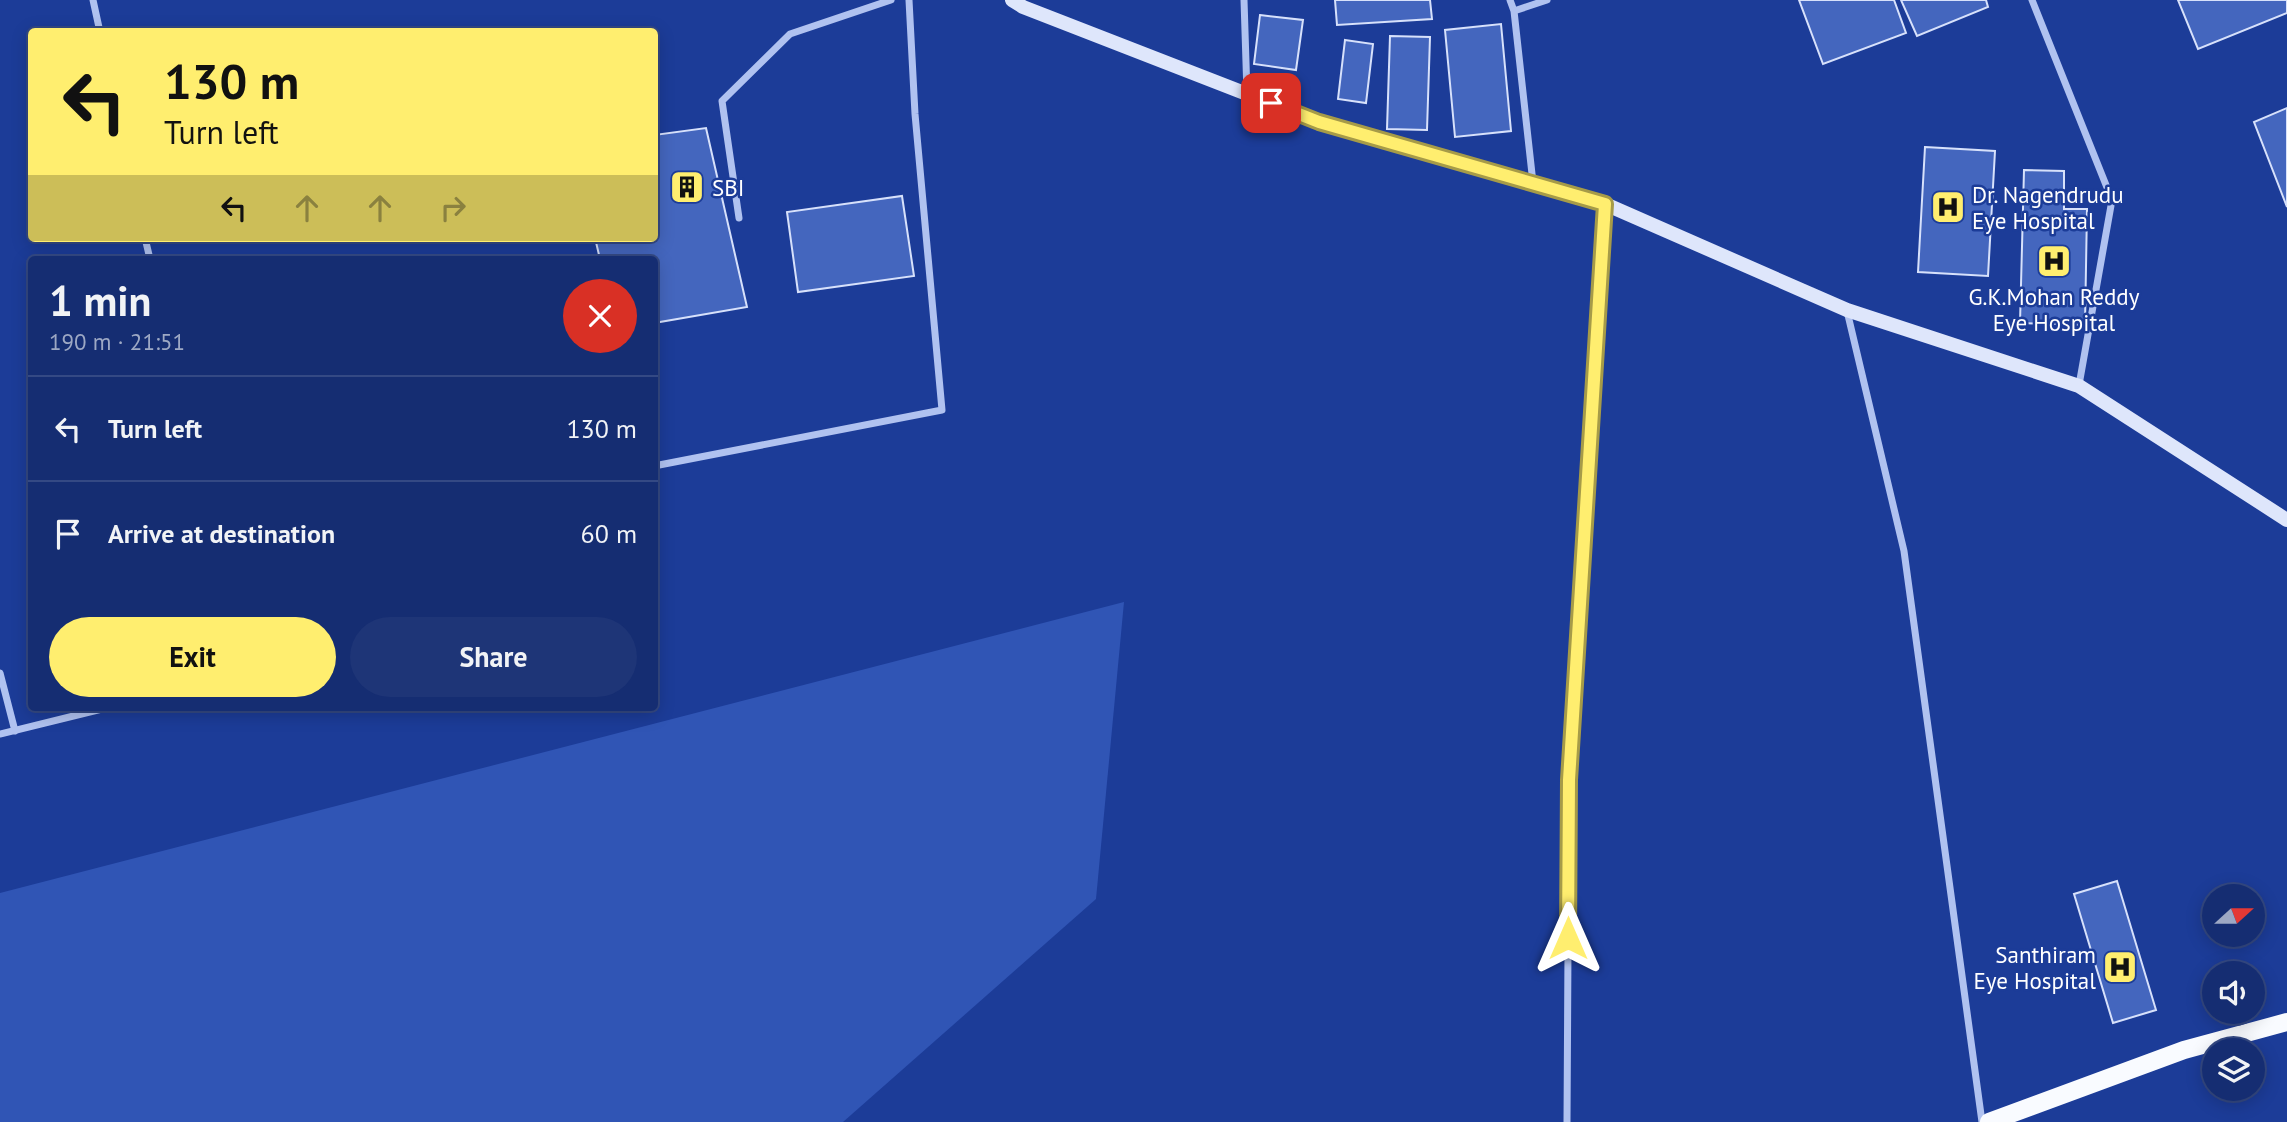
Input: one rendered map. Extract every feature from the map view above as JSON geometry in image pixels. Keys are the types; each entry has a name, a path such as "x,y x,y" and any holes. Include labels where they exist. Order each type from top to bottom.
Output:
{"main road":[{"path":"1989,1122 2184,1051 2287,1022"}],"street":[{"path":"93,0 99,28"},
{"path":"739,218 722,101 790,34 891,0"},
{"path":"658,465 943,410 915,114 909,0"},
{"path":"1012,0 1023,8 1319,122 1605,204 1847,310 2079,386 2287,520"},
{"path":"1244,0 1247,94"},
{"path":"1510,0 1514,11 1533,183"},
{"path":"1514,11 1547,0"},
{"path":"2032,0 2112,200 2079,386"},
{"path":"1567,1122 1569,780 1605,204"},
{"path":"1847,310 1904,551 1982,1122"},
{"path":"0,674 15,731"},
{"path":"0,734 94,711"}],"shaded area":[{"path":"1124,602 1096,899 843,1122 0,1122 0,893"}],"building":[{"path":"1335,0 1430,0 1432,19 1337,25"},
{"path":"1799,0 1894,0 1906,33 1823,64"},
{"path":"1901,0 1986,0 1988,7 1917,36"},
{"path":"2178,0 2287,0 2287,13 2198,49"},
{"path":"1260,15 1303,20 1296,70 1254,64"},
{"path":"1501,24 1511,131 1455,137 1445,30"},
{"path":"1390,36 1430,37 1427,130 1387,129"},
{"path":"1345,40 1373,44 1366,103 1338,99"},
{"path":"2287,108 2287,207 2254,122"},
{"name":"SBI","path":"706,128 747,307 658,322 658,256 599,256 596,242 658,242 658,134"},
{"path":"1925,147 1995,151 1988,276 1918,272"},
{"path":"2024,170 2064,171 2064,209 2087,209 2085,325 2020,323"},
{"path":"902,196 914,276 798,292 787,212"},
{"path":"2117,881 2156,1010 2113,1023 2074,894"}],"place":[{"name":"SBI","path":"687,187"},
{"name":"Dr. Nagendrudu Eye Hospital","path":"1948,207"},
{"name":"G.K.Mohan Reddy Eye Hospital","path":"2054,261"},
{"name":"Santhiram Eye Hospital","path":"2120,967"}],"route":[{"path":"1271,103 1319,122 1605,204 1569,780 1568,938"}]}
